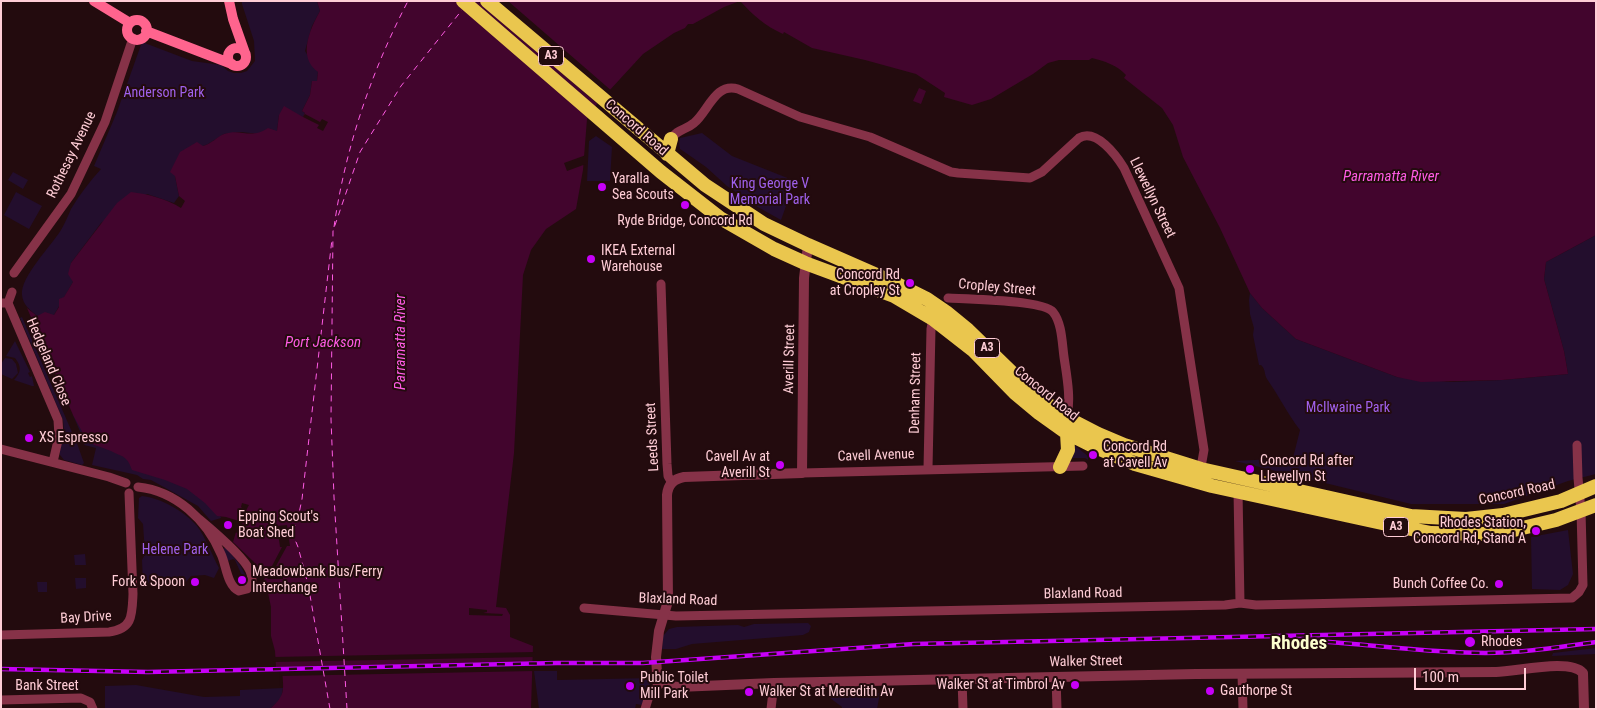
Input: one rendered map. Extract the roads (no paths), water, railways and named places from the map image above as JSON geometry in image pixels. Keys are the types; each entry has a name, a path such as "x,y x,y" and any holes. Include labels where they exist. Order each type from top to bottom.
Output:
{"highway":[{"name":"Concord Road","path":"463,1 661,172 720,218 759,241 805,263 894,296 933,319 974,351 1015,393 1039,413 1068,433 1093,446 1136,464 1411,516 1466,519 1503,515 1556,502 1596,486"},
{"name":"Concord Road","path":"487,1 705,185 764,224 897,284 932,302 968,330 1035,395 1067,418 1098,434 1238,491 1391,526 1431,533 1486,534 1514,530 1543,524 1596,505"},
{"path":"667,154 671,138"},
{"path":"932,302 948,298"},
{"path":"1060,467 1068,450 1068,433"}],"main road":[{"path":"146,31 232,64 241,65 245,60 246,54 229,1"},
{"path":"98,2 130,23"},
{"path":"135,20 141,21 145,25 146,31 141,38 132,38 127,31 130,23 135,20"},
{"path":"232,64 228,57 235,43 237,29"},
{"path":"209,55 240,48 246,54"}],"street":[{"name":"Rothesay Avenue","path":"14,273 71,194 105,122 132,38"},
{"name":"Llewellyn Street","path":"671,138 677,131 696,122 718,92 729,88 738,89 800,117 870,137 951,172 958,173 1030,178 1042,172 1079,138 1090,135 1098,139 1120,160 1179,288 1203,444 1204,456 1200,475"},
{"name":"Averill Street","path":"802,473 805,263 808,245"},
{"name":"Leeds Street","path":"661,284 666,464 668,476 672,483 668,488 667,495 668,596 663,616"},
{"name":"Hedgeland Close","path":"12,292 4,303 58,420 58,436 53,462"},
{"name":"Cropley Street","path":"948,298 1031,304 1048,308 1053,312 1060,328 1070,394 1067,418"},
{"name":"Denham Street","path":"928,468 930,329 933,319"},
{"path":"1577,445 1581,511"},
{"path":"1,449 126,483"},
{"name":"Cavell Avenue","path":"672,483 684,477 928,468 1083,466"},
{"path":"131,480 138,487 135,492 129,493 124,488 126,483 131,480"},
{"path":"138,487 166,494 182,504 215,532 248,567 252,575 251,584 244,590 237,590 232,584 218,546 199,519"},
{"path":"1238,491 1240,603"},
{"name":"Bay Drive","path":"1,635 109,632 122,628 130,622 133,594 129,493"},
{"name":"Blaxland Road","path":"584,608 663,616 1225,605 1240,603 1256,605 1572,598 1583,586 1581,511"},
{"path":"645,709 650,693 662,682 657,672 656,657 657,639 663,616"},
{"name":"Walker Street","path":"662,682 678,687 707,684 1056,677 1509,672 1537,667 1564,666 1579,669 1584,676 1584,709"},
{"path":"1242,674 1243,709"},
{"path":"1056,677 1057,709"},
{"path":"962,679 962,709"},
{"path":"771,709 774,683"},
{"name":"Bank Street","path":"1,700 77,698 87,700 93,706"}],"water":[{"name":"Port Jackson","path":"317,1 740,1 724,7 693,24 688,24 685,28 674,33 643,54 597,104 587,119 583,170 576,209 546,229 531,250 523,275 514,453 496,607 506,608 510,615 510,637 533,646 531,709 270,709 282,695 282,668 276,667 275,651 271,636 271,607 263,582 265,578 254,562 233,542 242,522 217,516 205,503 187,489 132,470 124,457 94,445 85,437 73,415 27,308 37,316 45,312 54,315 59,307 59,299 64,297 73,282 68,274 71,263 117,203 131,192 157,197 181,208 185,201 179,196 175,176 170,172 180,152 197,142 203,146 209,144 224,134 236,132 251,134 268,128 277,131 279,115 284,106 303,117 305,113 302,111 310,95 312,81 317,81 318,72 308,59 307,43 309,34 320,11"},
{"name":"Parramatta River","path":"740,1 1596,1 1596,235 1546,262 1544,279 1564,351 1568,374 1502,380 1421,382 1397,377 1296,339 1262,308 1250,293 1220,228 1183,157 1173,125 1162,108 1124,78 1126,75 1119,69 1110,64 1092,58 1089,60 1059,60 1048,63 991,99 972,105 944,97 945,93 916,74 812,48 784,32 783,34 765,24"},
{"path":"919,88 926,91 921,104 913,101"}],"railway":[{"path":"1,669 148,672 557,663 643,663 914,644 1596,629"},
{"path":"1312,641 1442,652 1485,653 1527,651 1596,642"}],"place":[{"name":"Yaralla Sea Scouts","path":"602,187"},
{"name":"Ryde Bridge, Concord Rd","path":"685,205"},
{"name":"IKEA External Warehouse","path":"591,259"},
{"name":"Concord Rd at Cropley St","path":"910,283"},
{"name":"XS Espresso","path":"29,438"},
{"name":"Concord Rd at Cavell Av","path":"1093,455"},
{"name":"Cavell Av at Averill St","path":"780,465"},
{"name":"Concord Rd after Llewellyn St","path":"1250,469"},
{"name":"Epping Scout's Boat Shed","path":"228,525"},
{"name":"Rhodes Station, Concord Rd, Stand A","path":"1536,531"},
{"name":"Meadowbank Bus/Ferry Interchange","path":"242,580"},
{"name":"Fork & Spoon","path":"195,582"},
{"name":"Bunch Coffee Co.","path":"1499,584"},
{"name":"Rhodes","path":"1470,642"},
{"name":"Walker St at Timbrol Av","path":"1075,685"},
{"name":"Public Toilet Mill Park","path":"630,686"},
{"name":"Gauthorpe St","path":"1210,691"},
{"name":"Walker St at Meredith Av","path":"749,692"}],"district":[{"name":"Rhodes","path":"1299,644"}],"park label":[{"name":"Anderson Park","path":"164,93"},
{"name":"King George V Memorial Park","path":"770,192"},
{"name":"McIlwaine Park","path":"1348,408"},
{"name":"Helene Park","path":"175,550"}]}
